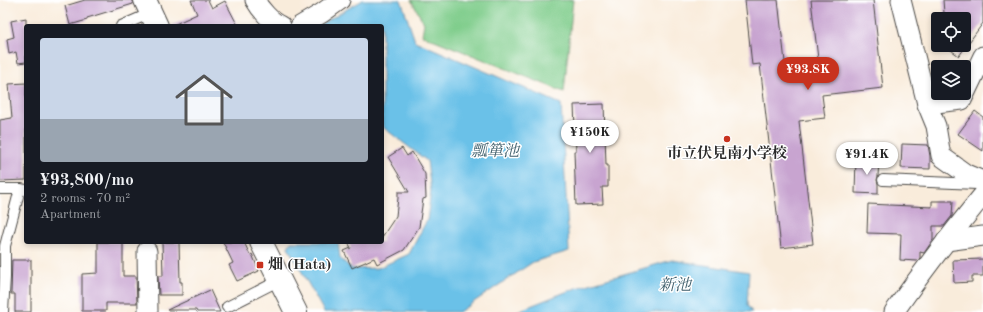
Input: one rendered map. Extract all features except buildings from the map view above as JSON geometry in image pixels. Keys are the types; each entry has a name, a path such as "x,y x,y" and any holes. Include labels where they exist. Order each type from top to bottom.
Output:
{"highway":[{"path":"262,244 296,312"}],"street":[{"path":"254,0 259,8 277,24"},
{"path":"303,24 340,0"},
{"path":"901,0 928,104 936,126 941,156 966,174 983,181"},
{"path":"928,104 962,100 983,56"},
{"path":"894,312 946,241 983,195"},
{"path":"946,241 983,236"},
{"path":"147,251 148,312"}],"lane":[{"path":"126,24 151,13"},
{"path":"883,180 983,184"},
{"path":"0,189 23,189 5,246 2,277 3,312"},
{"path":"227,307 280,280"}],"green space":[{"path":"411,0 573,0 564,92 422,35 424,23"}],"water":[{"name":"瓢箪池","path":"363,0 401,0 415,41 561,104 569,251 533,262 459,312 324,312 288,247 290,244 338,244 340,258 352,269 378,268 409,254 427,220 431,191 427,161 384,128 384,24 321,24"},
{"name":"新池","path":"672,260 749,272 747,305 752,312 515,312 576,288"}],"place":[{"name":"市立伏見南小学校","path":"727,139"},
{"name":"畑 (Hata)","path":"260,265"}]}
